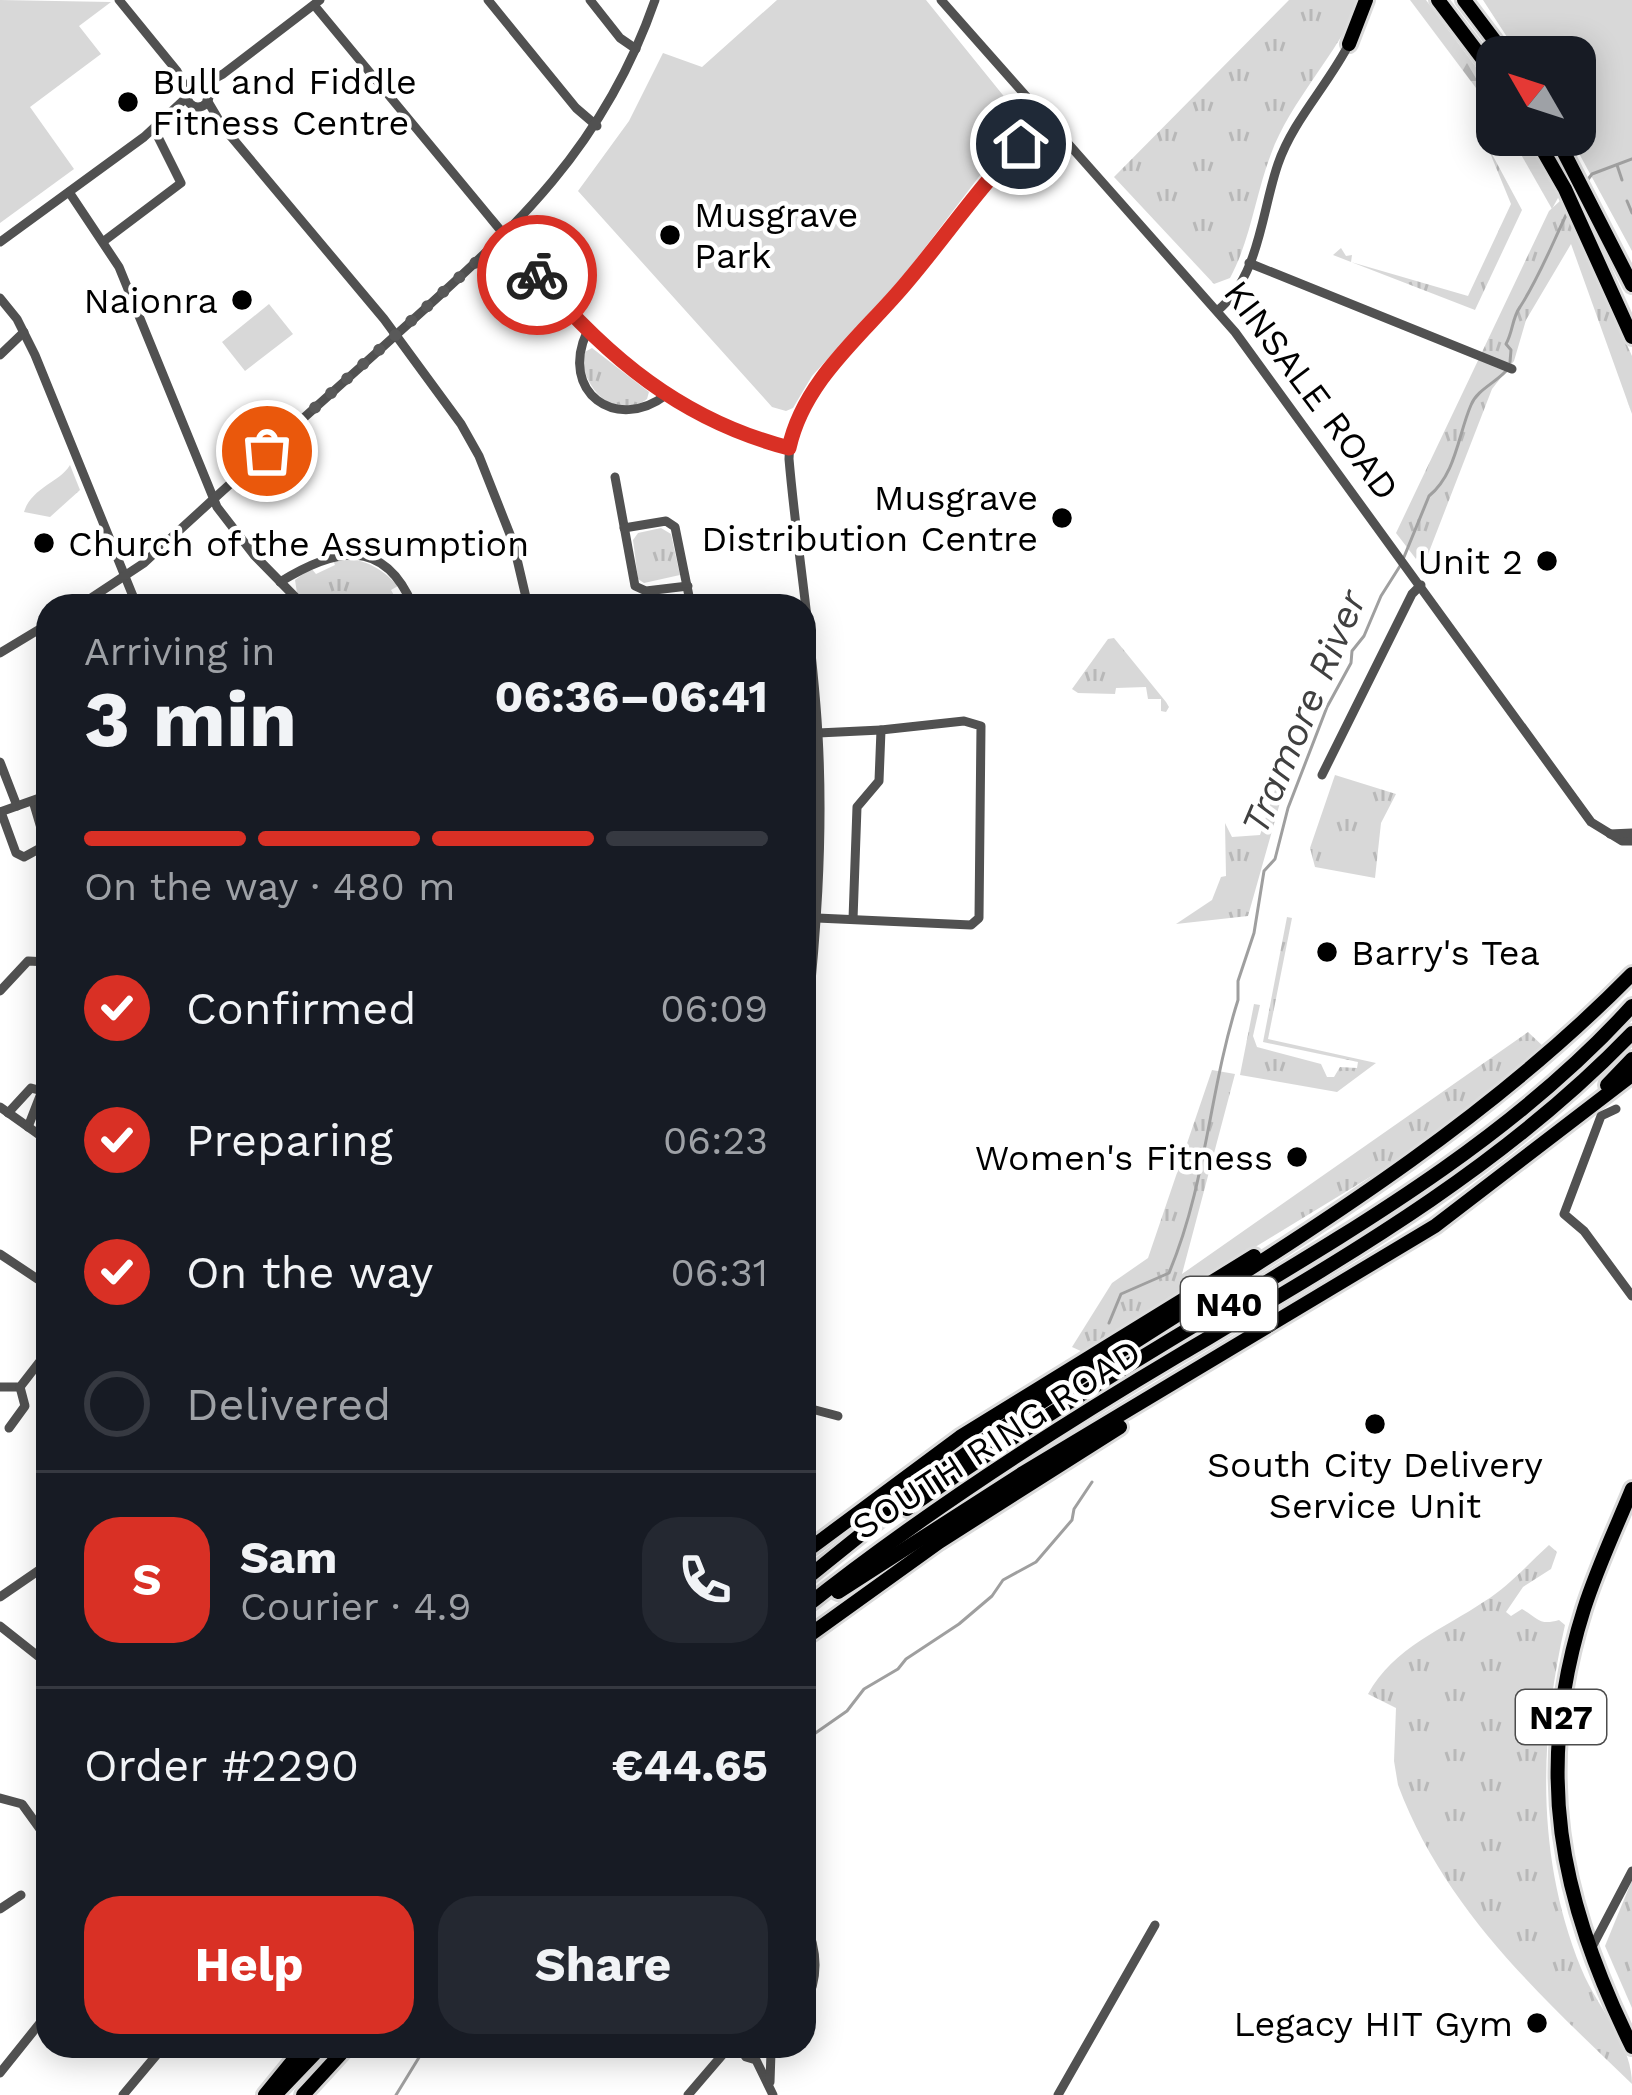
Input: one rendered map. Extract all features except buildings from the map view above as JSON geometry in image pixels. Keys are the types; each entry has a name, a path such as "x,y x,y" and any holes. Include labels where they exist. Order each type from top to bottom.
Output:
{"highway":[{"path":"1348,44 1369,0"},
{"path":"1438,0 1476,50"},
{"path":"1464,0 1491,36"},
{"path":"1546,156 1632,337"},
{"path":"1568,156 1632,285"},
{"path":"816,1571 998,1431 1393,1175 1542,1060 1632,974"},
{"name":"SOUTH RING ROAD","path":"816,1572 1060,1407 1422,1185 1522,1110 1632,1006"},
{"name":"SOUTH RING ROAD","path":"816,1602 882,1547 972,1486 1178,1355 1393,1228 1539,1121 1632,1033"},
{"path":"1578,1114 1632,1059"},
{"path":"816,1630 953,1533 1435,1226 1632,1075"},
{"path":"816,1543 908,1472 1046,1382 1393,1175"},
{"path":"816,1603 1060,1440 1264,1331"},
{"name":"N27","path":"1632,1489 1583,1611 1561,1711 1557,1769 1563,1858 1589,1952 1632,2047"},
{"path":"265,2095 295,2058"},
{"path":"275,2095 310,2058"},
{"path":"303,2095 337,2058"}],"street":[{"path":"119,0 396,334 451,409 479,457 518,557 526,594"},
{"path":"488,0 576,108 597,126"},
{"path":"590,0 620,38 637,49"},
{"path":"98,594 126,577 505,236 597,126 637,49 655,0"},
{"name":"KINSALE ROAD","path":"941,0 1217,311 1591,822 1610,834 1632,837"},
{"path":"0,242 154,129 193,90 223,74 317,3 586,332 667,395 789,448"},
{"path":"1217,311 1231,300 1249,263 1283,151 1348,44"},
{"path":"169,117 202,103 223,74"},
{"path":"193,90 202,103"},
{"path":"804,594 789,448 795,422 826,373 1042,119"},
{"path":"104,241 181,183 154,129"},
{"path":"69,192 104,241 128,287 213,500 242,541 292,594"},
{"path":"1249,263 1512,369"},
{"path":"0,298 24,332 132,594"},
{"path":"0,355 24,332"},
{"path":"586,332 578,370 584,388 595,398 636,410 667,395"},
{"path":"615,477 635,586 646,591 688,586"},
{"path":"624,528 671,523 677,531 689,594"},
{"path":"280,582 328,556 356,555 388,570 405,594"},
{"path":"1322,775 1417,581"},
{"path":"0,652 36,633"},
{"path":"816,713 816,933"},
{"path":"817,923 971,925 979,918 981,726 964,721 818,733"},
{"path":"853,920 857,807 879,782 881,730"},
{"path":"0,762 17,806"},
{"path":"36,800 1,812 16,853 24,856 36,850"},
{"path":"33,801 36,811"},
{"path":"1,988 28,961 36,961"},
{"path":"36,1089 4,1110 36,1133"},
{"path":"28,1127 36,1106"},
{"path":"1616,1109 1601,1116 1564,1214 1584,1231 1632,1296"},
{"path":"0,1254 36,1279"},
{"path":"20,1387 36,1366"},
{"path":"0,1387 20,1387"},
{"path":"9,1428 26,1406 20,1387"},
{"path":"816,1411 838,1416"},
{"path":"0,1597 36,1572"},
{"path":"0,1626 36,1654"},
{"path":"0,1798 22,1804 36,1823"},
{"path":"1589,1952 1632,1871"},
{"path":"0,1909 21,1895"},
{"path":"1058,2095 1087,2049 1137,1949 1155,1925"},
{"path":"0,2072 36,2028"},
{"path":"123,2095 154,2058"},
{"path":"688,2095 720,2058"},
{"path":"751,2058 770,2082"},
{"path":"771,2058 773,2095"}],"green space":[{"path":"0,0 111,2 79,26 101,54 30,107 74,169 0,223"},
{"path":"777,0 926,0 1019,115 1016,128 905,274 786,411 772,407 578,191 629,121 663,53 702,67"},
{"path":"1289,0 1361,0 1279,135 1230,278 1214,284 1114,177"},
{"path":"1410,0 1426,0 1476,67 1476,88"},
{"path":"1483,0 1632,0 1632,251 1580,156 1596,156 1596,36 1506,36"},
{"path":"1493,156 1522,210 1475,310 1351,262 1468,296 1511,204"},
{"path":"1522,156 1537,156 1559,196 1552,209"},
{"path":"1561,200 1632,356 1632,414 1571,244 1526,320 1514,361 1492,389 1427,557 1419,553 1416,559 1396,533 1549,211"},
{"path":"1341,248 1346,256 1352,255 1351,262 1333,255"},
{"path":"269,304 293,334 245,371 222,342"},
{"path":"592,348 649,392 647,399 623,407 602,398 584,366 583,353"},
{"path":"70,465 80,490 50,517 24,512 33,497"},
{"path":"661,528 671,534 680,575 644,583 638,579 633,540 638,533"},
{"path":"332,558 360,561 398,586 391,590 393,594 297,593 295,580 311,568 316,574 335,565"},
{"path":"1114,638 1166,702 1166,712 1161,711 1161,699 1148,699 1146,687 1116,688 1115,694 1072,689 1108,639"},
{"path":"1335,775 1396,794 1381,823 1375,878 1315,867 1310,848"},
{"path":"1275,790 1283,792 1248,916 1176,924 1212,900 1221,877 1226,876 1225,823 1232,837 1260,835"},
{"path":"1287,917 1292,918 1268,1039 1376,1063 1337,1092 1240,1075 1254,1004 1260,1005 1253,1036 1257,1047 1321,1064 1327,1077 1334,1077 1340,1067 1357,1068 1358,1062 1263,1042"},
{"path":"1528,1032 1545,1048 1398,1160 1083,1352 1072,1347 1112,1283 1148,1258 1212,1070 1235,1074 1182,1274"},
{"path":"1549,1545 1557,1552 1551,1569 1523,1587 1506,1612 1511,1616 1522,1609 1543,1622 1559,1620 1565,1625 1550,1712 1549,1841 1566,1926 1587,1982 1626,2054 1632,2084 1529,1983 1441,1872 1398,1785 1396,1708 1368,1694 1405,1652 1494,1595"},
{"path":"1632,1880 1632,2008 1605,1946"}],"waterway":[{"name":"Tramore River","path":"1586,182 1592,174 1632,159"},
{"path":"1617,165 1622,180"},
{"path":"1627,201 1632,213"},
{"name":"Tramore River","path":"1510,362 1506,344 1515,316 1568,211"},
{"name":"Tramore River","path":"1404,557 1429,496 1451,465 1474,400 1506,371"},
{"name":"Tramore River","path":"1109,1323 1121,1294 1169,1273 1192,1205 1264,871 1275,859 1288,808 1327,707 1400,566"},
{"name":"Tramore River","path":"816,1733 847,1711 864,1689 959,1624 1003,1580 1036,1562 1072,1520 1092,1482"},
{"name":"Tramore River","path":"396,2095 419,2058"}],"way so far":[{"path":"267,451 505,236 537,275"}],"place":[{"name":"Bull and Fiddle Fitness Centre","path":"128,102"},
{"name":"Musgrave Park","path":"670,235"},
{"name":"Naionra","path":"242,300"},
{"name":"Musgrave Distribution Centre","path":"1062,518"},
{"name":"Church of the Assumption","path":"44,543"},
{"name":"Unit 2","path":"1547,561"},
{"name":"Barry's Tea","path":"1327,952"},
{"name":"Women's Fitness","path":"1297,1157"},
{"name":"South City Delivery Service Unit","path":"1375,1424"},
{"name":"Legacy HIT Gym","path":"1537,2023"}],"route":[{"path":"537,275 589,334 641,378 712,418 789,448 795,422 826,373 1021,144"}]}
